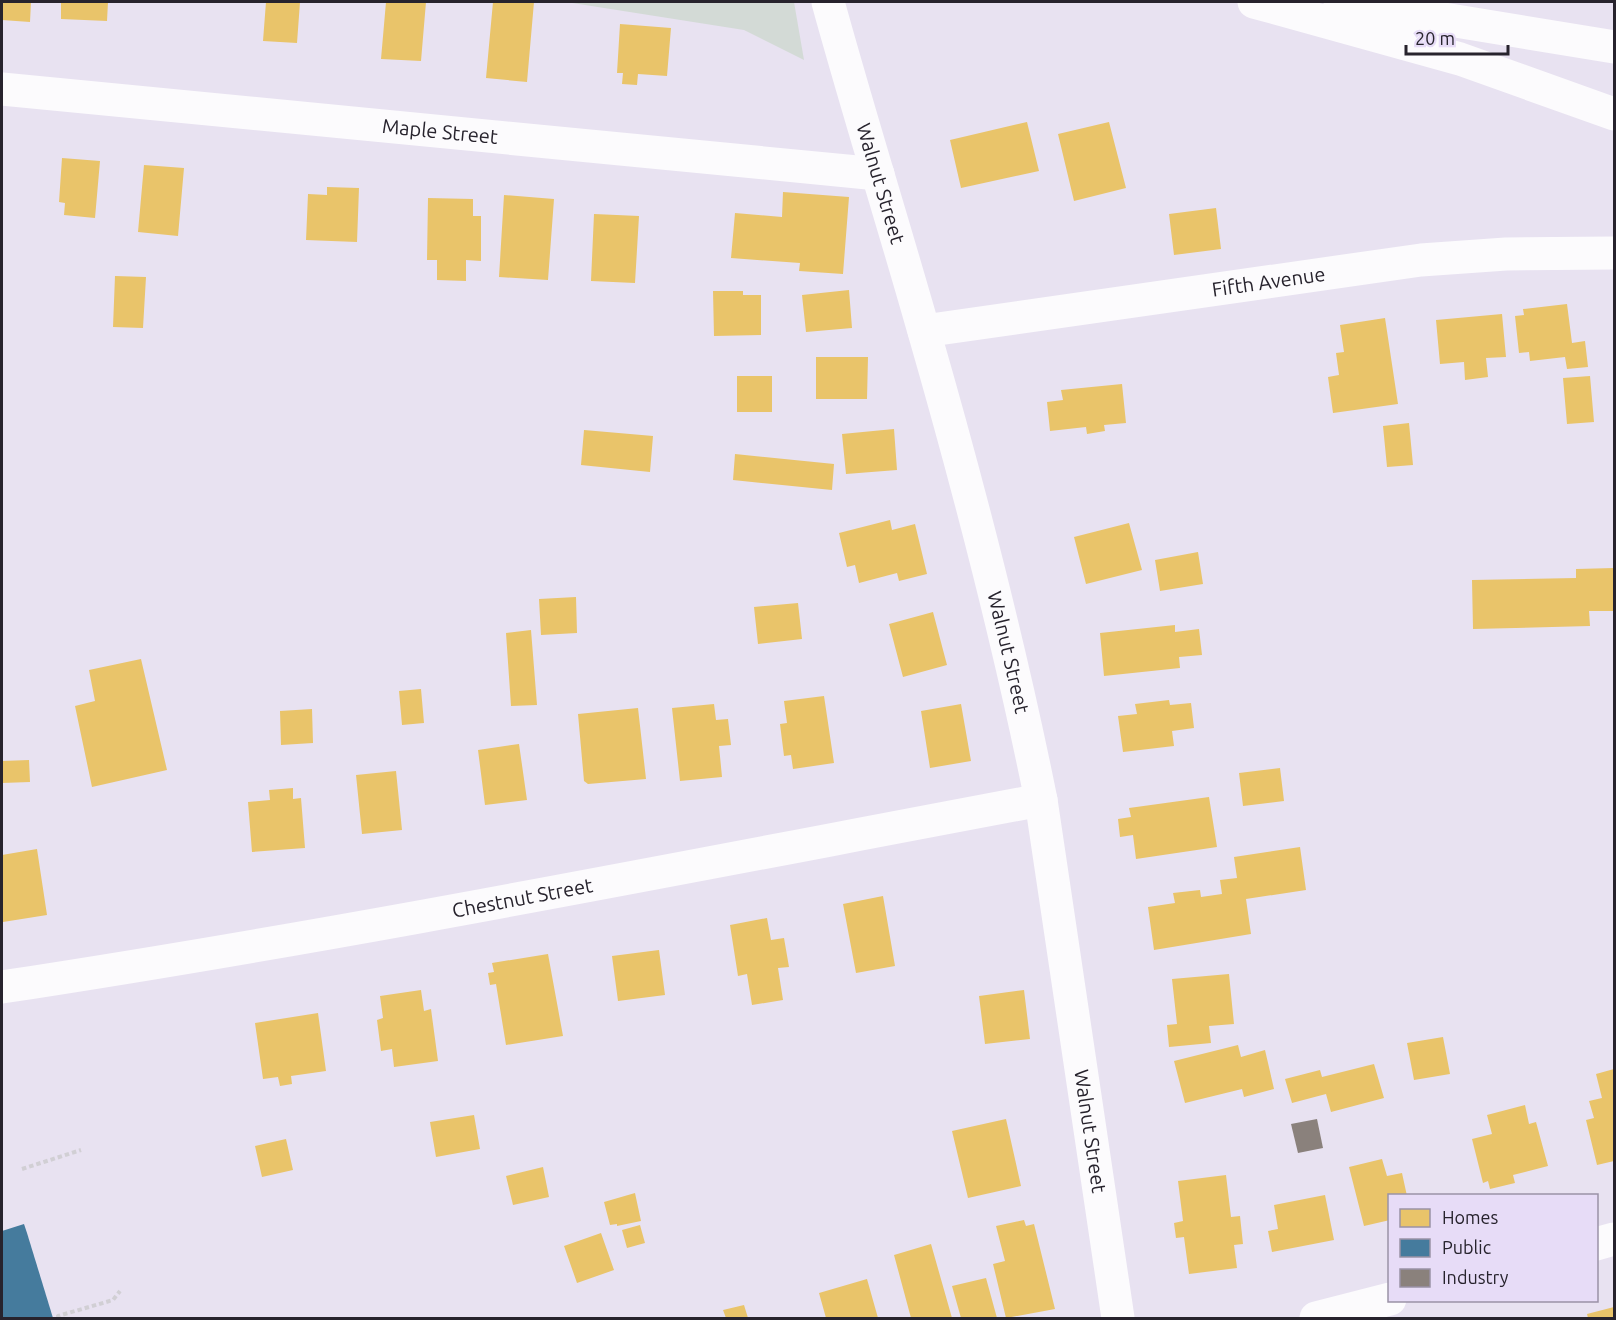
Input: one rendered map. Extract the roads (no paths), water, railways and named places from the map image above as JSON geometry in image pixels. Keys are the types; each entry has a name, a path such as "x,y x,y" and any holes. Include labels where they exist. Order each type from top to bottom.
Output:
{"main road":[{"path":"1254,2 1460,58 1614,114"},
{"path":"1340,2 1614,47"},
{"name":"Walnut Street","path":"831,13 924,331 1007,644 1041,800 1118,1318"},
{"name":"Maple Street","path":"2,89 878,174"},
{"name":"Fifth Avenue","path":"924,331 1421,260 1506,254 1614,253"},
{"name":"Chestnut Street","path":"2,987 210,956 1041,800"},
{"path":"1598,1243 1614,1239"},
{"path":"1316,1318 1388,1299"}]}
